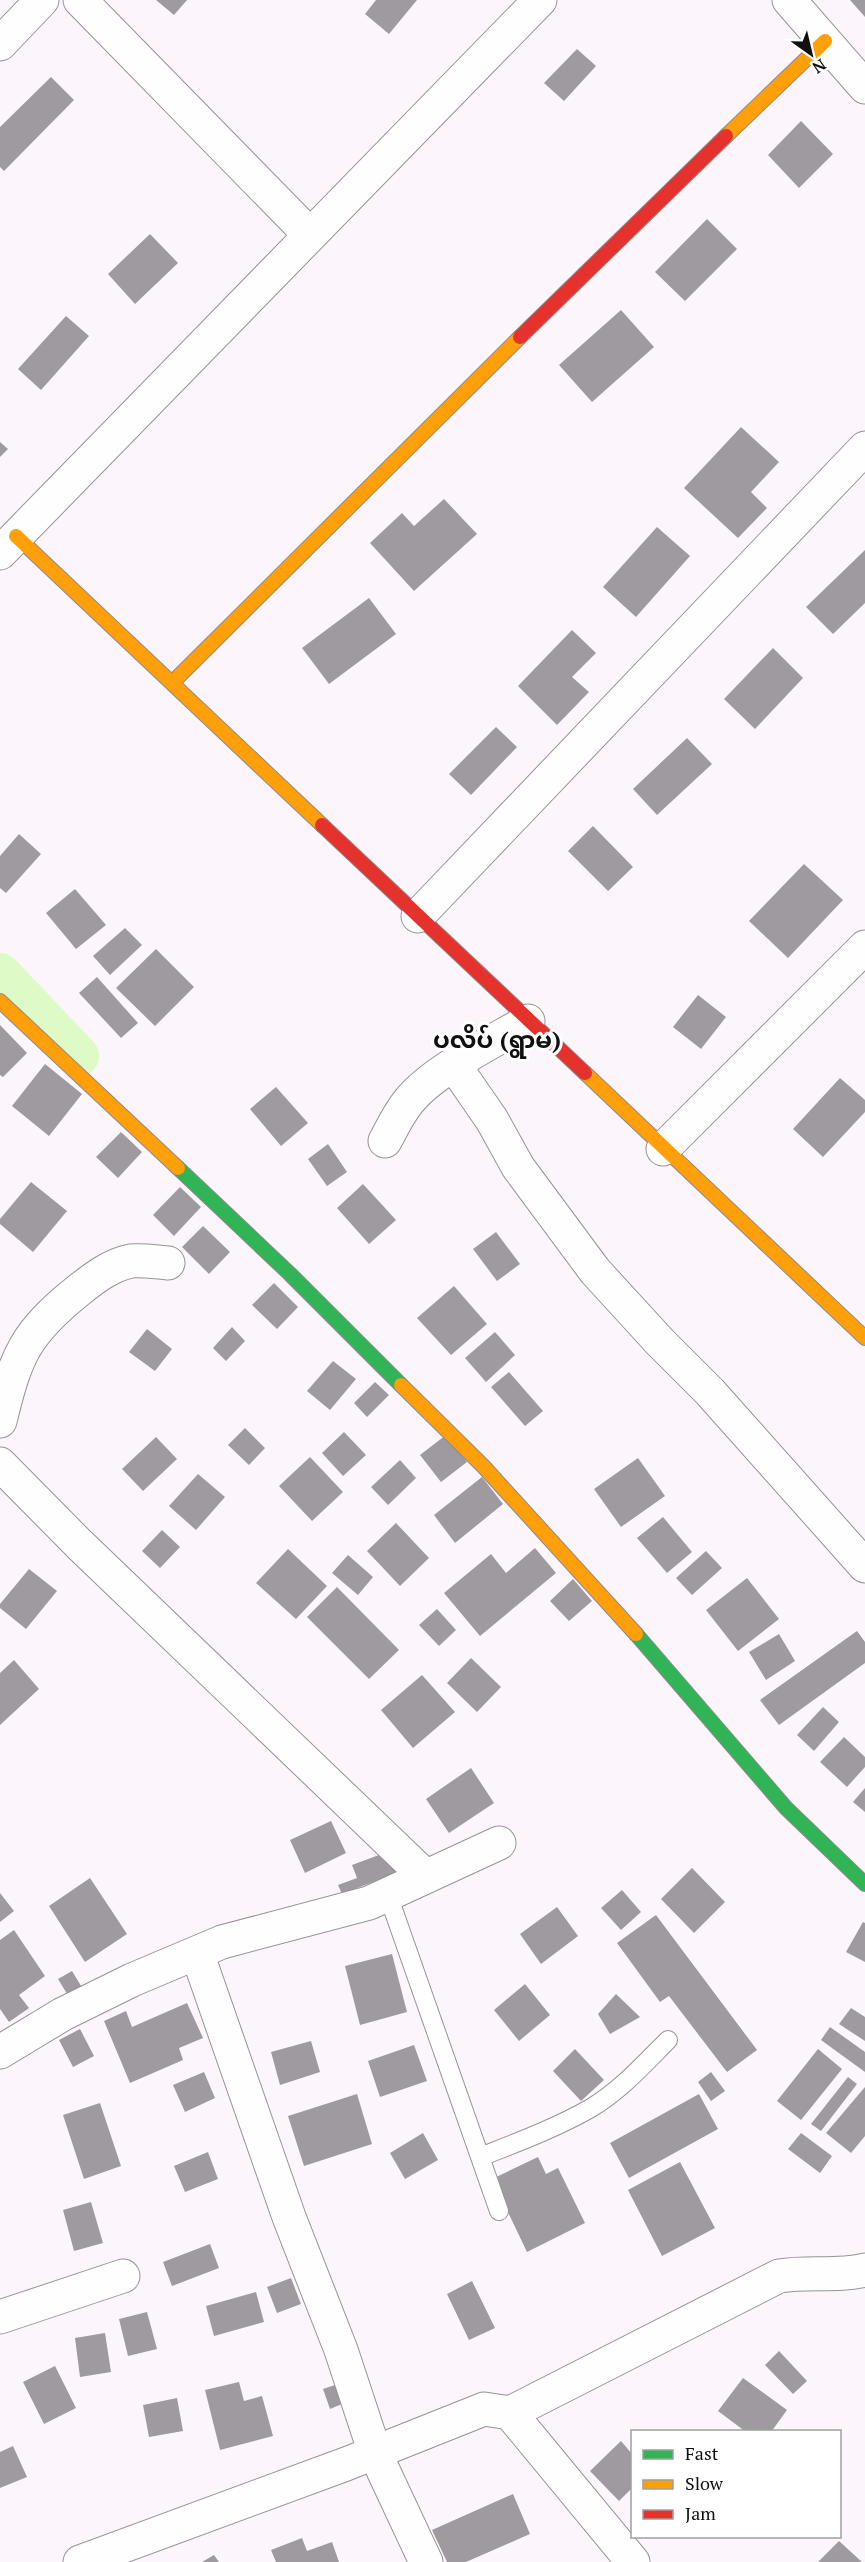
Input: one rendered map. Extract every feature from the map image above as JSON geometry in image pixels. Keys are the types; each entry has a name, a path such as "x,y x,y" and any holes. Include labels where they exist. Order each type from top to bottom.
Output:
{"street":[{"path":"0,44 42,0"},
{"path":"80,0 310,235"},
{"path":"540,0 8,544 171,683 865,1338"},
{"path":"789,0 865,87"},
{"path":"171,683 598,259 825,41"},
{"path":"418,916 865,448"},
{"path":"663,1149 865,947"},
{"path":"0,1001 290,1274 484,1467 626,1623 786,1808 865,1884"},
{"path":"385,1141 408,1101 420,1090 454,1065 528,1021"},
{"path":"454,1065 492,1120 518,1167 595,1271 740,1424 865,1566"},
{"path":"0,1420 10,1377 26,1342 49,1314 111,1267 132,1261 168,1263"},
{"path":"0,1464 121,1585 426,1877"},
{"path":"3,2044 132,1980 222,1942 369,1903 500,1843"},
{"path":"196,1953 289,2217 341,2350 375,2453 426,2562"},
{"path":"80,2562 375,2453 484,2409 510,2412 779,2276 799,2272 847,2274 865,2270"},
{"path":"0,2317 123,2276"},
{"path":"510,2412 633,2562"}],"lane":[{"path":"388,1896 499,2211"},
{"path":"480,2157 542,2132 592,2107 627,2082 668,2040"}],"building":[{"path":"156,0 187,0 174,15"},
{"path":"376,0 417,0 389,34 365,14"},
{"path":"850,0 865,0 865,17"},
{"path":"577,49 596,66 564,101 544,83"},
{"path":"51,77 74,100 4,171 0,167 0,127"},
{"path":"801,121 833,154 799,188 768,155"},
{"path":"707,219 737,249 685,301 655,272"},
{"path":"150,234 178,263 135,304 108,274"},
{"path":"621,310 654,347 592,402 559,365"},
{"path":"66,316 89,336 41,390 18,369"},
{"path":"741,427 779,462 751,492 767,508 738,538 684,488"},
{"path":"0,442 8,449 0,457"},
{"path":"444,499 477,534 414,591 370,543 402,513 414,526"},
{"path":"657,527 690,556 636,617 603,587"},
{"path":"865,550 865,603 833,634 806,607"},
{"path":"369,598 396,634 329,684 302,648"},
{"path":"572,630 596,653 572,677 589,692 557,725 518,686"},
{"path":"773,648 803,678 755,729 724,699"},
{"path":"496,727 517,747 471,795 449,774"},
{"path":"687,738 712,764 657,815 633,789"},
{"path":"593,826 633,867 608,891 568,851"},
{"path":"19,834 41,854 6,893 0,888 0,856"},
{"path":"804,864 843,900 788,958 749,921"},
{"path":"75,889 106,925 76,949 46,913"},
{"path":"125,928 142,945 110,975 93,956"},
{"path":"156,949 194,987 155,1026 116,988"},
{"path":"97,977 138,1023 121,1038 79,993"},
{"path":"698,995 726,1017 701,1049 673,1027"},
{"path":"0,1025 27,1053 3,1077 0,1075"},
{"path":"45,1064 82,1094 49,1136 12,1106"},
{"path":"840,1078 865,1100 865,1112 823,1157 793,1129"},
{"path":"276,1087 308,1123 281,1146 250,1109"},
{"path":"121,1132 142,1152 118,1178 96,1157"},
{"path":"328,1144 347,1172 327,1186 308,1159"},
{"path":"31,1182 67,1211 33,1252 0,1224 0,1219"},
{"path":"363,1184 396,1220 369,1244 337,1208"},
{"path":"180,1187 201,1207 174,1236 153,1215"},
{"path":"203,1226 230,1252 209,1274 182,1247"},
{"path":"496,1232 520,1264 497,1281 473,1249"},
{"path":"274,1283 298,1307 277,1329 252,1305"},
{"path":"454,1286 487,1324 451,1355 417,1318"},
{"path":"232,1327 245,1341 226,1361 213,1348"},
{"path":"147,1329 172,1349 155,1371 129,1352"},
{"path":"495,1332 515,1355 486,1382 465,1358"},
{"path":"333,1361 356,1379 330,1410 307,1391"},
{"path":"509,1372 543,1411 525,1426 491,1387"},
{"path":"375,1382 389,1395 367,1417 354,1403"},
{"path":"245,1428 265,1448 249,1465 228,1445"},
{"path":"344,1432 366,1455 343,1476 322,1453"},
{"path":"446,1435 467,1462 441,1482 420,1455"},
{"path":"156,1437 177,1459 143,1491 122,1469"},
{"path":"310,1457 343,1492 312,1521 279,1486"},
{"path":"638,1458 665,1496 621,1527 594,1489"},
{"path":"400,1460 416,1478 388,1505 371,1487"},
{"path":"198,1474 225,1497 196,1530 169,1506"},
{"path":"482,1477 503,1504 455,1543 434,1515"},
{"path":"663,1517 692,1552 667,1573 637,1538"},
{"path":"396,1523 429,1558 400,1586 367,1551"},
{"path":"162,1530 180,1547 160,1568 142,1551"},
{"path":"535,1548 556,1573 480,1636 444,1593 491,1554 506,1573"},
{"path":"288,1549 327,1586 296,1619 256,1583"},
{"path":"706,1551 722,1568 692,1595 676,1578"},
{"path":"348,1555 373,1577 358,1595 332,1573"},
{"path":"29,1569 57,1591 26,1629 0,1608 0,1604"},
{"path":"747,1578 779,1619 738,1651 706,1610"},
{"path":"573,1579 592,1601 569,1621 550,1601"},
{"path":"337,1587 399,1650 369,1679 307,1617"},
{"path":"437,1609 456,1630 439,1646 419,1625"},
{"path":"857,1631 865,1642 865,1663 779,1725 760,1700"},
{"path":"779,1634 795,1661 766,1680 749,1652"},
{"path":"471,1658 501,1687 477,1712 447,1683"},
{"path":"14,1660 39,1689 0,1725 0,1673"},
{"path":"422,1675 455,1712 413,1748 381,1710"},
{"path":"823,1707 839,1722 814,1751 797,1735"},
{"path":"844,1737 865,1757 865,1767 847,1787 820,1762"},
{"path":"471,1768 494,1803 449,1833 426,1799"},
{"path":"865,1788 865,1812 853,1802"},
{"path":"331,1821 346,1853 305,1873 290,1840"},
{"path":"387,1852 396,1873 342,1894 338,1885 357,1878 352,1865"},
{"path":"692,1868 725,1902 694,1933 661,1899"},
{"path":"90,1878 127,1934 85,1962 49,1906"},
{"path":"622,1890 641,1912 621,1930 601,1908"},
{"path":"0,1893 14,1911 0,1922"},
{"path":"557,1907 578,1936 541,1964 520,1934"},
{"path":"656,1915 757,2050 727,2072 669,1996 660,2002 617,1943"},
{"path":"863,1922 865,1923 865,1962 846,1952"},
{"path":"14,1930 45,1976 19,1995 29,2008 9,2022 0,2009 0,1940"},
{"path":"392,1954 407,2012 360,2025 345,1966"},
{"path":"72,1971 83,1989 69,1997 58,1979"},
{"path":"525,1984 550,2015 519,2041 494,2010"},
{"path":"616,1994 640,2017 610,2034 598,2014"},
{"path":"187,2003 203,2038 179,2048 183,2060 130,2083 104,2021 126,2011 132,2027"},
{"path":"851,2008 865,2017 865,2041 839,2024"},
{"path":"830,2027 865,2052 865,2072 821,2040"},
{"path":"80,2029 94,2056 73,2067 59,2040"},
{"path":"311,2041 320,2072 280,2085 271,2052"},
{"path":"414,2045 427,2081 380,2097 368,2061"},
{"path":"575,2049 604,2080 581,2101 553,2071"},
{"path":"818,2049 842,2069 801,2120 777,2101"},
{"path":"204,2072 215,2098 185,2112 173,2085"},
{"path":"711,2072 725,2091 711,2101 698,2082"},
{"path":"848,2077 857,2084 821,2131 811,2124"},
{"path":"865,2087 865,2136 851,2153 826,2133"},
{"path":"357,2094 372,2144 304,2166 288,2116"},
{"path":"699,2094 718,2129 629,2178 610,2143"},
{"path":"100,2103 121,2166 84,2179 63,2115"},
{"path":"423,2133 438,2160 405,2179 390,2153"},
{"path":"801,2133 832,2156 820,2173 788,2149"},
{"path":"208,2152 218,2179 185,2192 174,2166"},
{"path":"538,2157 546,2174 558,2168 585,2223 527,2252 492,2179"},
{"path":"680,2162 715,2228 662,2256 628,2190"},
{"path":"91,2202 103,2243 74,2251 63,2210"},
{"path":"210,2244 219,2268 172,2286 163,2262"},
{"path":"291,2278 301,2304 277,2313 267,2287"},
{"path":"472,2281 495,2328 469,2340 447,2294"},
{"path":"256,2292 264,2322 214,2336 206,2306"},
{"path":"147,2312 157,2349 128,2356 119,2319"},
{"path":"105,2333 111,2372 80,2377 75,2338"},
{"path":"779,2351 807,2381 793,2394 765,2365"},
{"path":"55,2366 76,2408 44,2424 23,2382"},
{"path":"743,2378 787,2410 772,2430 743,2430 718,2411"},
{"path":"239,2382 244,2401 262,2396 273,2436 220,2450 205,2390"},
{"path":"335,2385 342,2404 330,2409 323,2389"},
{"path":"177,2398 183,2431 149,2437 143,2405"},
{"path":"621,2441 631,2453 631,2489 619,2501 590,2471"},
{"path":"13,2446 27,2477 0,2488 0,2452"},
{"path":"513,2494 530,2534 466,2562 447,2562 432,2530"},
{"path":"302,2538 307,2551 332,2542 339,2562 276,2562 271,2550"},
{"path":"839,2541 862,2562 818,2562"},
{"path":"214,2555 219,2562 202,2562"}],"waterway":[{"path":"0,974 78,1056"}],"traffic: fast":[{"path":"178,1168 290,1274 401,1385"},
{"path":"636,1634 786,1808 865,1884"}],"traffic: slow":[{"path":"726,136 825,41"},
{"path":"172,683 520,337"},
{"path":"16,536 322,825"},
{"path":"0,1001 178,1168"},
{"path":"585,1073 865,1338"},
{"path":"401,1385 484,1467 636,1634"}],"traffic: jam":[{"path":"520,337 726,136"},
{"path":"322,825 585,1073"}],"district":[{"name":"ပလိပ် (ရွာမ)","path":"497,1039"}]}
